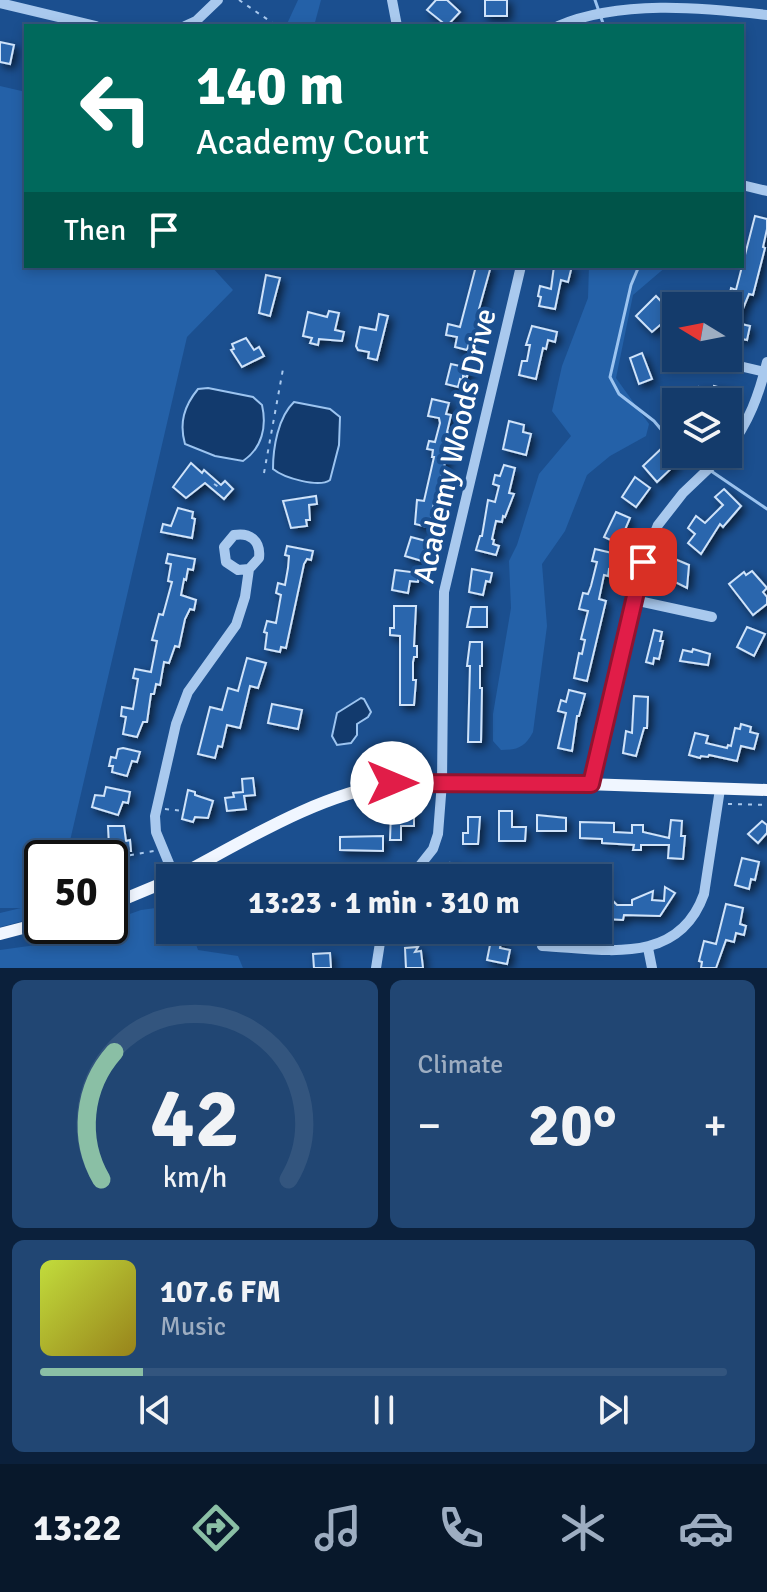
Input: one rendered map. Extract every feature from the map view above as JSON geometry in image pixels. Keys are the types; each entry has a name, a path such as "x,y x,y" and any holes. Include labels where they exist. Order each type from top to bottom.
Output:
{"main road":[{"path":"199,864 309,806 362,788 392,783 591,784 767,790"},
{"path":"128,897 156,885"},
{"path":"0,934 24,928"}],"street":[{"path":"189,24 218,0"},
{"path":"392,0 397,24"},
{"path":"562,24 585,12 622,1 653,1 767,15"},
{"path":"0,3 88,24"},
{"path":"744,185 767,191"},
{"name":"Academy Woods Drive","path":"421,864 433,849 438,834 442,782 444,592 521,268"},
{"path":"742,363 766,367 750,416 742,428"},
{"path":"591,784 643,562 658,525 683,493 709,468"},
{"path":"168,864 156,832 156,807 176,724 186,696 236,625 245,597 249,569"},
{"path":"634,600 712,617"},
{"path":"542,946 648,948 680,932 699,908 707,878 720,789"},
{"path":"376,968 380,944"},
{"path":"648,948 652,968"}],"path":[{"path":"239,0 274,24"},
{"path":"264,473 283,369"},
{"path":"214,484 219,487"},
{"path":"725,805 767,805"},
{"path":"156,807 184,811"},
{"path":"128,856 163,850"}],"shaded area":[{"path":"298,0 321,0 315,24 287,24"},
{"path":"0,86 24,92 24,268 213,268 233,290 187,337 70,840 24,840 24,921 0,927 0,913 21,908 0,908"},
{"path":"589,268 665,268 633,295 616,378 649,424 646,436 610,456 587,475 565,531 542,564 547,626 533,732 520,747 501,750 493,741 493,714 511,608 509,561 539,474 571,436 552,411 562,366 588,298"},
{"path":"208,388 253,397 262,405 262,436 255,450 243,461 215,456 185,444 183,422 186,408 198,389"},
{"path":"294,402 330,409 340,417 339,445 330,480 318,483 302,481 273,469 278,433 284,416"},
{"path":"361,698 371,712 357,724 357,735 351,743 337,745 332,736 337,713"},
{"path":"156,908 156,944 196,944 198,950 238,956 243,968 0,968 0,950 39,944 128,944 128,915"}],"building":[{"path":"436,0 447,0 460,12 449,24 444,24 427,10"},
{"path":"485,0 507,0 507,16 485,16"},
{"path":"0,42 14,45 10,64 0,62"},
{"path":"755,216 767,219 765,248 753,295 749,294 742,311 742,292 730,292 731,288 736,290"},
{"path":"475,268 490,268 479,309 483,310 476,342 470,340 467,350 455,347 457,337 446,335 448,324 460,327"},
{"path":"554,268 572,268 568,282 561,280 555,309 539,306 540,286 551,289"},
{"path":"266,275 280,278 270,316 259,313"},
{"path":"656,296 662,302 662,323 652,332 636,316"},
{"path":"329,311 339,313 335,330 344,332 342,341 319,339 318,345 310,343 312,338 303,336 308,312 327,317"},
{"path":"379,314 388,316 377,360 368,358 369,352 358,350 356,346 360,327 376,330"},
{"path":"742,324 750,326 747,340 742,339"},
{"path":"532,326 557,332 555,342 548,340 546,349 543,348 536,379 519,375 522,361 527,361 530,345 526,345"},
{"path":"246,338 254,350 259,347 264,356 242,367 231,350 234,349 232,344"},
{"path":"642,353 652,379 639,384 630,358"},
{"path":"451,364 469,368 467,377 460,379 458,387 446,384"},
{"path":"432,399 449,403 446,414 451,415 447,432 453,433 432,511 435,512 428,527 415,524 417,500 424,501 434,457 433,450 427,449 429,441 435,442 440,423 439,418 428,416"},
{"path":"509,421 524,425 523,432 531,434 526,455 503,449"},
{"path":"662,448 662,468 672,468 657,482 643,466"},
{"path":"191,463 221,485 225,481 233,489 224,499 205,483 186,498 173,487"},
{"path":"504,465 515,468 509,493 514,494 502,522 496,521 492,539 493,544 499,546 496,555 476,550 482,536 488,500 495,502 499,486 493,484 495,475 500,476"},
{"path":"635,477 650,488 636,507 622,497"},
{"path":"724,489 741,506 723,527 720,524 701,554 688,543 695,534 688,528 696,516 705,523 723,505 715,497"},
{"path":"316,496 317,504 309,505 310,520 306,520 307,526 291,528 283,501"},
{"path":"178,508 193,512 192,538 161,532 163,524 171,526"},
{"path":"616,512 630,518 619,544 604,537"},
{"path":"411,537 426,541 422,561 405,556"},
{"path":"287,546 313,551 311,560 307,559 304,564 286,648 281,647 280,652 265,649 267,633 264,632 267,621 276,623 281,595 276,593 278,583 285,585 289,556 285,555"},
{"path":"595,549 612,553 611,557 615,557 612,570 609,569 608,576 604,575 599,599 606,601 587,681 574,678 585,640 581,639 588,611 579,609 583,593 588,594 591,586 597,562 592,561"},
{"path":"168,554 195,559 193,570 188,569 184,579 181,595 196,600 194,610 190,609 185,619 179,647 175,646 169,663 164,662 160,685 156,684 154,694 151,694 147,722 143,722 137,737 123,734 126,717 121,716 122,707 133,709 138,679 133,678 135,669 151,672 157,641 152,640 172,582 168,581 171,564 166,563"},
{"path":"670,557 689,565 687,588 669,579 672,569 667,568"},
{"path":"472,569 492,573 490,582 486,581 483,595 469,592"},
{"path":"395,570 419,573 418,582 410,581 408,593 392,590"},
{"path":"752,571 767,588 763,592 767,604 753,615 729,584 744,572 746,575"},
{"path":"394,606 416,606 414,705 400,705 400,636 390,635 390,628 394,628"},
{"path":"471,607 487,607 487,627 467,627"},
{"path":"747,627 765,634 754,656 737,647"},
{"path":"654,630 662,632 660,641 663,641 659,659 654,658 653,664 646,662"},
{"path":"470,642 482,642 481,742 468,742 470,666 467,666"},
{"path":"693,649 710,654 708,665 680,661 683,650 692,652"},
{"path":"247,658 266,663 258,688 250,686 240,728 227,725 222,747 218,746 215,758 198,754 210,707 222,710 228,688 238,691"},
{"path":"569,690 585,694 577,716 572,751 558,748 566,713 558,711 561,700 566,702"},
{"path":"634,696 648,697 647,728 644,728 636,756 623,753 626,731 632,733"},
{"path":"272,704 302,710 298,729 268,723"},
{"path":"741,724 751,727 750,732 758,734 754,749 741,746 737,761 709,755 700,758 689,755 695,733 708,736 706,743 727,748 731,746 735,728 740,729"},
{"path":"118,749 140,752 137,762 132,761 127,776 112,772 113,766 109,766 111,757 116,758"},
{"path":"373,753 383,754 383,767 362,767 362,758 370,758"},
{"path":"253,778 255,795 244,796 246,809 227,811 225,798 243,792 242,779"},
{"path":"106,787 130,792 128,803 123,802 118,815 92,807 95,795 104,796"},
{"path":"188,790 213,801 208,818 195,817 193,822 182,819"},
{"path":"499,811 512,811 512,827 526,827 525,841 499,841"},
{"path":"391,813 414,813 414,826 401,826 401,840 390,840"},
{"path":"537,815 566,818 566,831 537,831"},
{"path":"468,817 480,817 478,844 463,844 463,833 468,833"},
{"path":"671,820 682,821 681,836 685,836 683,859 668,858 669,845 641,845 641,850 633,850 634,845 580,838 580,822 614,823 614,832 632,833 632,825 643,825 643,832 669,838"},
{"path":"762,821 767,825 767,833 758,843 748,834"},
{"path":"108,826 124,826 126,840 109,840"},
{"path":"383,836 383,851 340,850 340,837"},
{"path":"742,858 759,862 755,880 751,879 749,889 735,885"},
{"path":"665,887 675,893 660,916 624,915 623,920 612,919 612,900 617,905 632,905 632,900 653,891 652,900 664,901"},
{"path":"726,904 743,908 740,924 746,926 744,935 736,933 734,942 726,940 716,968 701,968 702,962 699,961 704,941 716,944"},
{"path":"490,944 501,944 500,948 510,950 507,964 487,960"},
{"path":"418,947 415,952 421,951 423,968 406,968 405,948"},
{"path":"330,953 331,968 314,968 313,954"}],"waterway":[{"path":"595,0 603,24"},
{"path":"638,268 631,285 610,377 619,394 662,430"},
{"path":"711,471 767,509"}],"route":[{"path":"392,783 591,784 643,562"}]}
